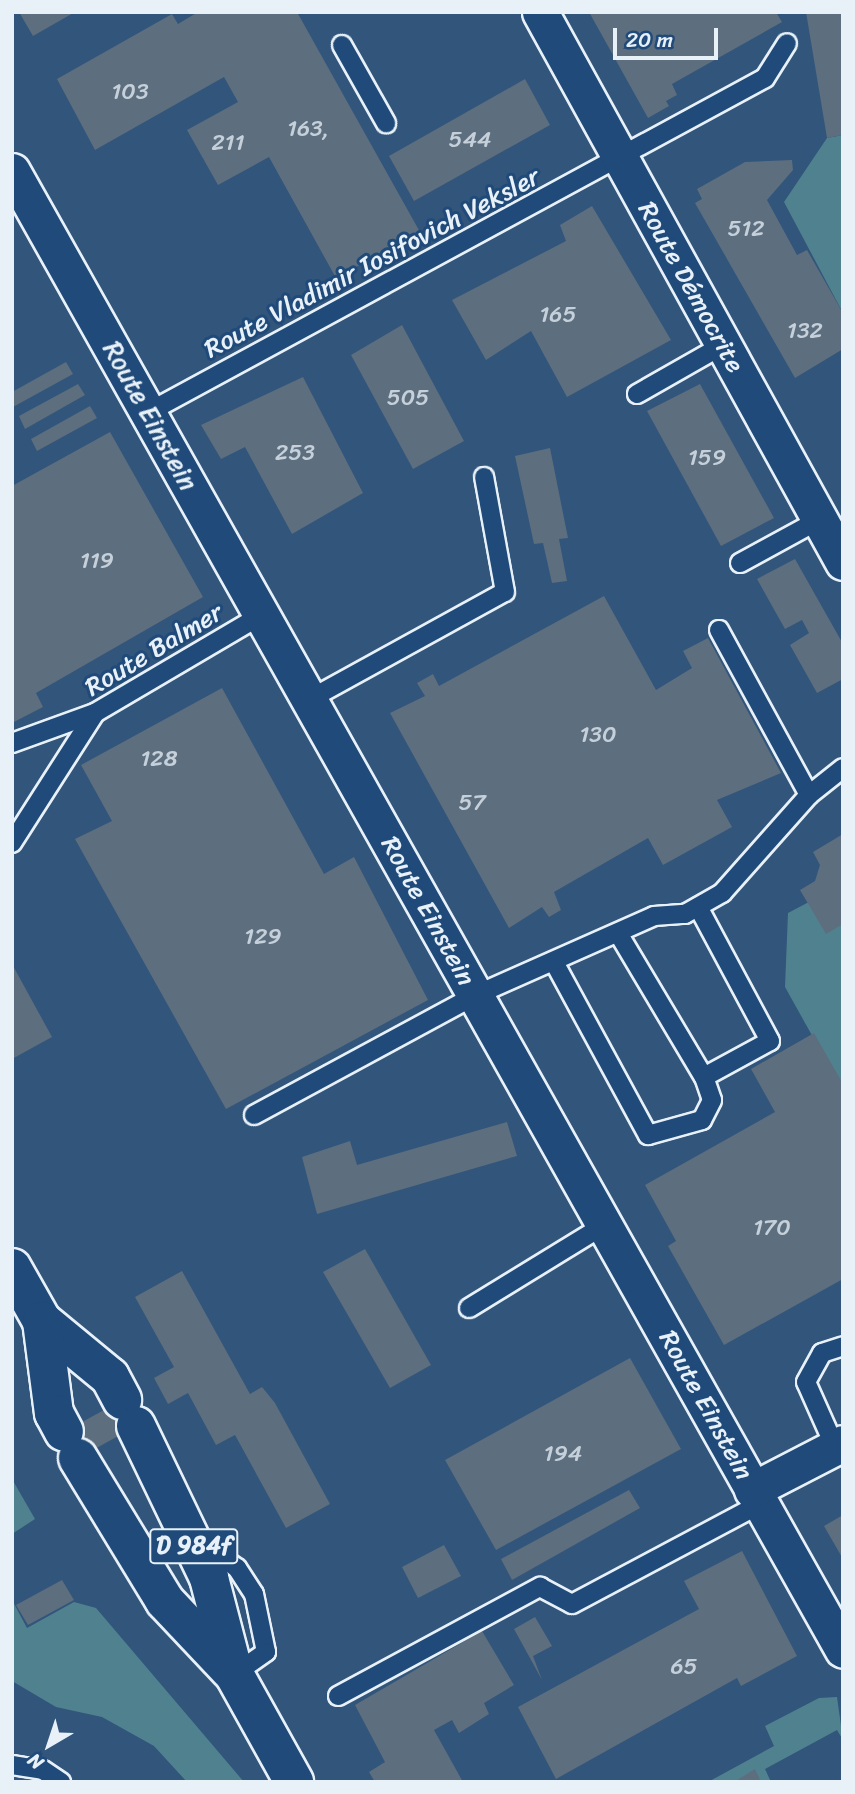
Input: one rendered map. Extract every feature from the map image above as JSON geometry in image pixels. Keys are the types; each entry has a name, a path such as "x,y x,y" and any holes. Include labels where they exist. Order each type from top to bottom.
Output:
{"main road":[{"name":"D 984f","path":"12,1268 42,1321 110,1377 209,1578 234,1674"},
{"name":"D 984f","path":"42,1321 54,1413 71,1445 165,1601 234,1674 294,1782"}],"street":[{"name":"Route Démocrite","path":"540,12 843,562"},
{"name":"Route Einstein","path":"12,171 843,1650"},
{"path":"756,1497 839,1445"}],"lane":[{"name":"Route Vladimir Iosifovich Veksler","path":"147,413 621,159 765,78 787,43"},
{"path":"342,45 386,123"},
{"path":"637,394 723,345"},
{"path":"310,699 505,592 484,477"},
{"path":"740,563 819,520"},
{"name":"Route Balmer","path":"12,843 95,713 262,614"},
{"path":"719,630 809,795"},
{"path":"12,743 95,713"},
{"path":"254,1115 476,995 618,933 698,906 751,864 809,795 843,768"},
{"path":"698,906 770,1041 704,1077"},
{"path":"554,962 648,1135 702,1120 712,1100 704,1077 618,933"},
{"path":"469,1308 606,1224"},
{"path":"839,1445 806,1382 822,1353 843,1346"},
{"path":"338,1696 540,1587 572,1604 756,1497"},
{"path":"12,1765 43,1770 61,1782"}],"green space":[{"path":"843,135 843,313 784,202 827,138"},
{"path":"843,884 843,1091 785,987 788,913"},
{"path":"12,1479 35,1519 12,1534"},
{"path":"12,1600 27,1628 74,1602 96,1608 244,1782 187,1782 154,1746 102,1717 56,1707 12,1681"},
{"path":"837,1697 843,1740 837,1730 765,1769 771,1782 708,1782 774,1746 765,1726 819,1698"}],"building":[{"path":"19,12 75,12 33,36"},
{"path":"198,12 297,12 420,232 336,278 269,157 218,185 187,130 238,102 224,77 95,150 57,79 172,14 178,24"},
{"path":"589,12 776,12 782,22 672,84 677,95 666,101 669,106 648,118"},
{"path":"806,12 843,12 843,135 827,138"},
{"path":"525,79 550,125 414,201 389,156"},
{"path":"792,160 793,170 767,200 797,255 807,250 843,313 843,349 795,378 695,203 702,199 697,189 745,162"},
{"path":"592,206 671,340 567,397 531,331 486,360 452,300 566,241 560,225"},
{"path":"402,325 464,441 413,469 351,355"},
{"path":"66,362 73,374 13,407 12,392"},
{"path":"303,377 363,493 292,534 245,447 221,459 201,425"},
{"path":"78,384 85,395 25,429 19,416"},
{"path":"700,384 774,518 721,546 647,411"},
{"path":"90,406 97,418 37,451 31,439"},
{"path":"110,432 203,597 36,693 43,707 12,723 12,486"},
{"path":"550,448 568,538 559,539 567,581 552,583 543,543 534,544 515,456"},
{"path":"795,559 843,644 843,679 817,693 790,645 809,633 802,620 785,629 757,579"},
{"path":"604,596 656,690 692,668 683,651 708,638 781,773 717,800 732,827 663,865 648,838 554,892 561,910 549,917 542,907 509,928 390,713 425,696 417,683 433,674 439,686"},
{"path":"222,688 324,874 354,857 428,1000 226,1109 75,839 112,821 81,765"},
{"path":"843,834 843,924 826,934 800,890 815,881 820,865 813,852"},
{"path":"12,964 52,1037 12,1059"},
{"path":"814,1033 843,1084 843,1279 724,1345 668,1246 676,1241 645,1185 775,1112 751,1069"},
{"path":"507,1122 517,1156 317,1214 302,1157 350,1141 357,1165"},
{"path":"365,1249 431,1365 390,1388 323,1272"},
{"path":"182,1271 250,1394 262,1387 275,1403 330,1504 286,1528 235,1435 216,1445 188,1393 168,1404 154,1378 174,1367 135,1297"},
{"path":"630,1358 681,1449 496,1550 445,1460"},
{"path":"124,1399 138,1425 75,1460 64,1432"},
{"path":"629,1490 640,1508 512,1580 501,1559"},
{"path":"843,1515 843,1559 824,1526"},
{"path":"444,1545 461,1576 418,1598 402,1567"},
{"path":"742,1551 797,1656 741,1686 737,1678 556,1779 518,1707 699,1609 684,1581"},
{"path":"62,1580 74,1600 28,1625 16,1605"},
{"path":"535,1617 552,1646 533,1656 542,1680 514,1629"},
{"path":"482,1631 514,1685 484,1703 489,1714 459,1733 452,1720 434,1730 463,1782 375,1782 369,1772 385,1762 355,1705"},
{"path":"755,1769 761,1782 734,1782"}]}
